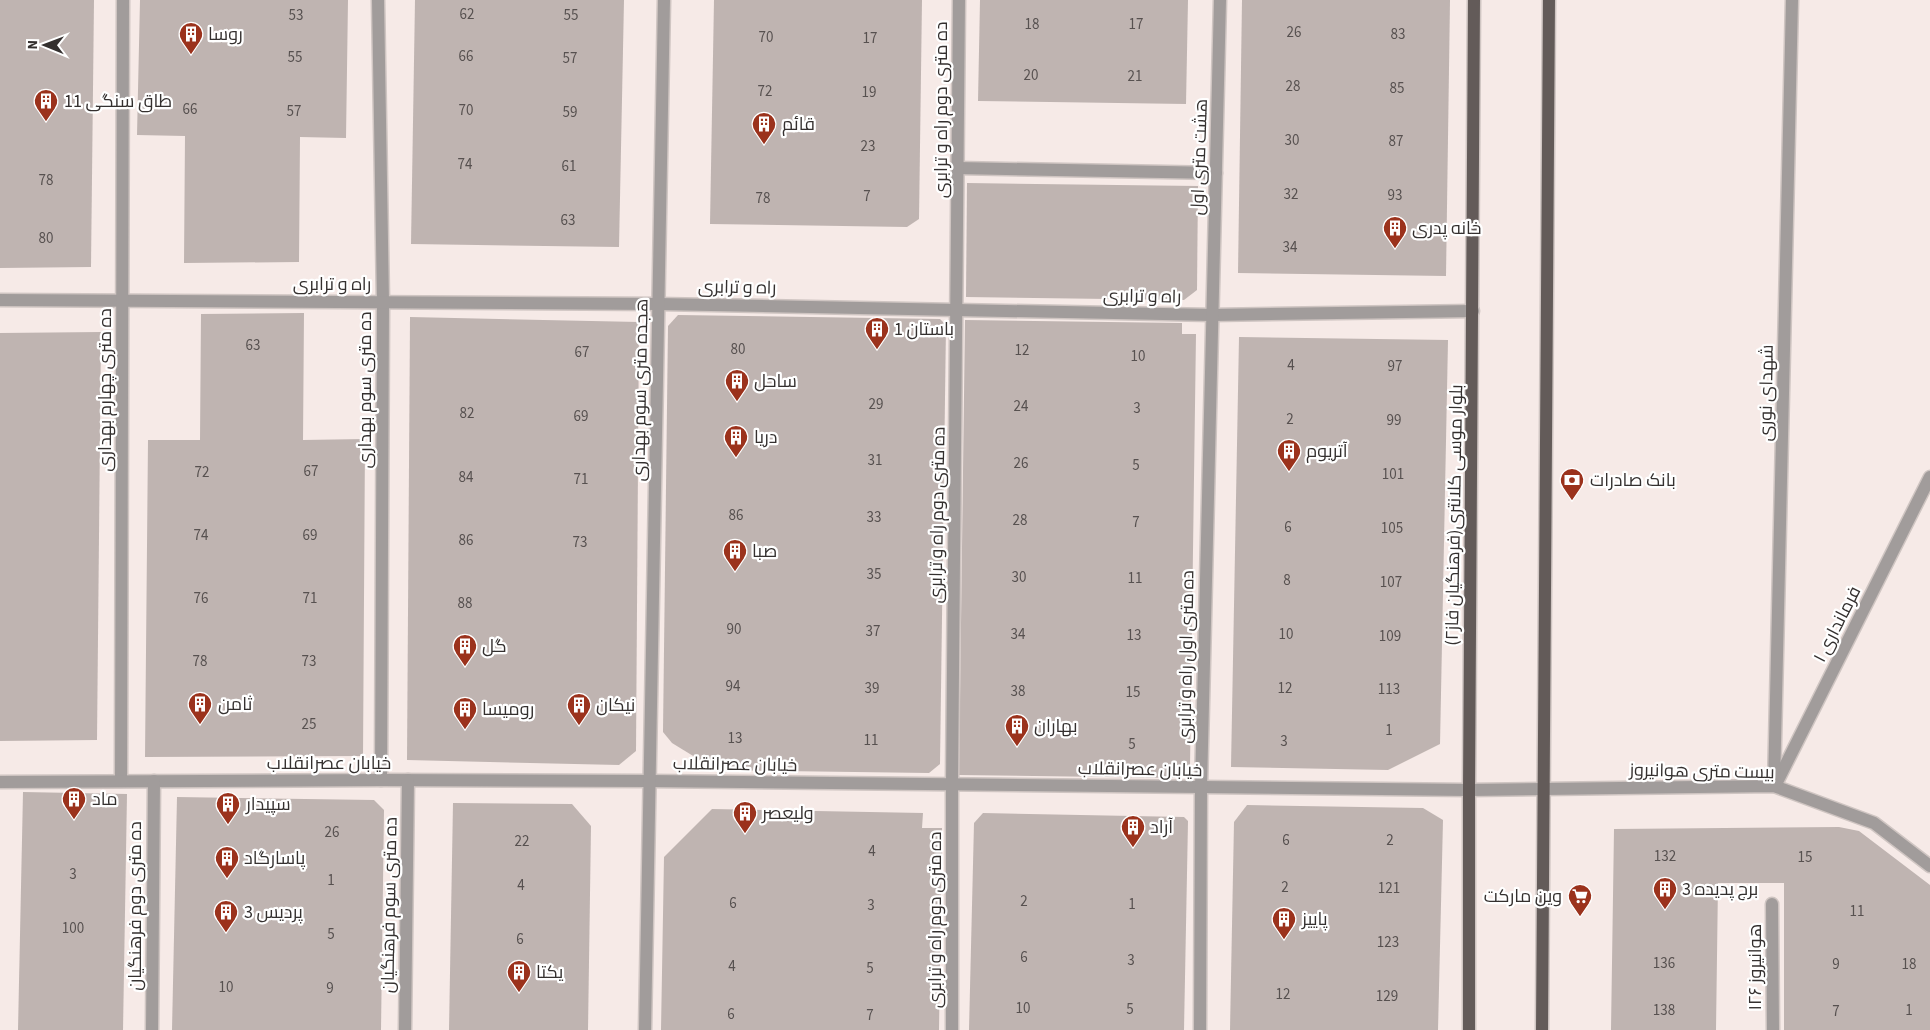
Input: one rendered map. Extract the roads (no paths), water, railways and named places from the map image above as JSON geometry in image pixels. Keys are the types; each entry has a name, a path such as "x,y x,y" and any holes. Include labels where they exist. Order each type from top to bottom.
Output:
{"main road":[{"name":"بلوار موسی کلانتری(فرهنگیان فاز۲)","path":"1469,1030 1474,0"},
{"path":"1542,1030 1549,0"}],"street":[{"name":"ده متری چهارم بهداری","path":"121,781 123,0"},
{"name":"ده متری سوم بهداری","path":"378,0 383,302 380,780"},
{"name":"هجده متری سوم بهداری","path":"645,1030 664,0"},
{"name":"ده متری دوم راه و ترابری","path":"952,1030 952,784 959,0"},
{"name":"هشت متری اول","path":"1212,315 1220,0"},
{"name":"شهدای نوری","path":"1774,786 1792,0"},
{"path":"958,168 1216,173"},
{"name":"راه و ترابری","path":"0,300 659,304 1212,315 1473,311"},
{"name":"ده متری اول راه و ترابری","path":"1200,1030 1201,787 1212,315"},
{"name":"فرمانداری ۱","path":"1774,786 1930,477"},
{"name":"ده متری سوم فرهنگیان","path":"405,1030 408,780"},
{"name":"ده متری دوم فرهنگیان","path":"152,1030 154,781"},
{"name":"خیابان عصرانقلاب","path":"0,782 650,781 1469,790"},
{"name":"بیست متری هوانیروز","path":"1469,790 1774,786 1874,823 1930,866"},
{"name":"هوانیروز ۱۲۶","path":"1772,904 1773,1030"}],"place":[{"name":"روسا","path":"191,55"},
{"name":"طاق سنگی 11","path":"46,122"},
{"name":"قائم","path":"764,145"},
{"name":"خانه پدری","path":"1395,249"},
{"name":"باستان 1","path":"877,350"},
{"name":"ساحل","path":"737,402"},
{"name":"دریا","path":"736,458"},
{"name":"آتریوم","path":"1289,472"},
{"name":"بانک صادرات","path":"1572,501"},
{"name":"صبا","path":"735,572"},
{"name":"گل","path":"465,667"},
{"name":"ثامن","path":"200,725"},
{"name":"نیکان","path":"579,726"},
{"name":"رومیسا","path":"465,730"},
{"name":"بهاران","path":"1017,747"},
{"name":"ماد","path":"74,820"},
{"name":"سپیدار","path":"228,825"},
{"name":"ولیعصر","path":"745,834"},
{"name":"آراد","path":"1133,848"},
{"name":"پاسارگاد","path":"227,879"},
{"name":"برج پدیده 3","path":"1665,910"},
{"name":"وین مارکت","path":"1580,917"},
{"name":"پردیس 3","path":"226,933"},
{"name":"پاییز","path":"1284,940"},
{"name":"یکتا","path":"519,993"}]}
